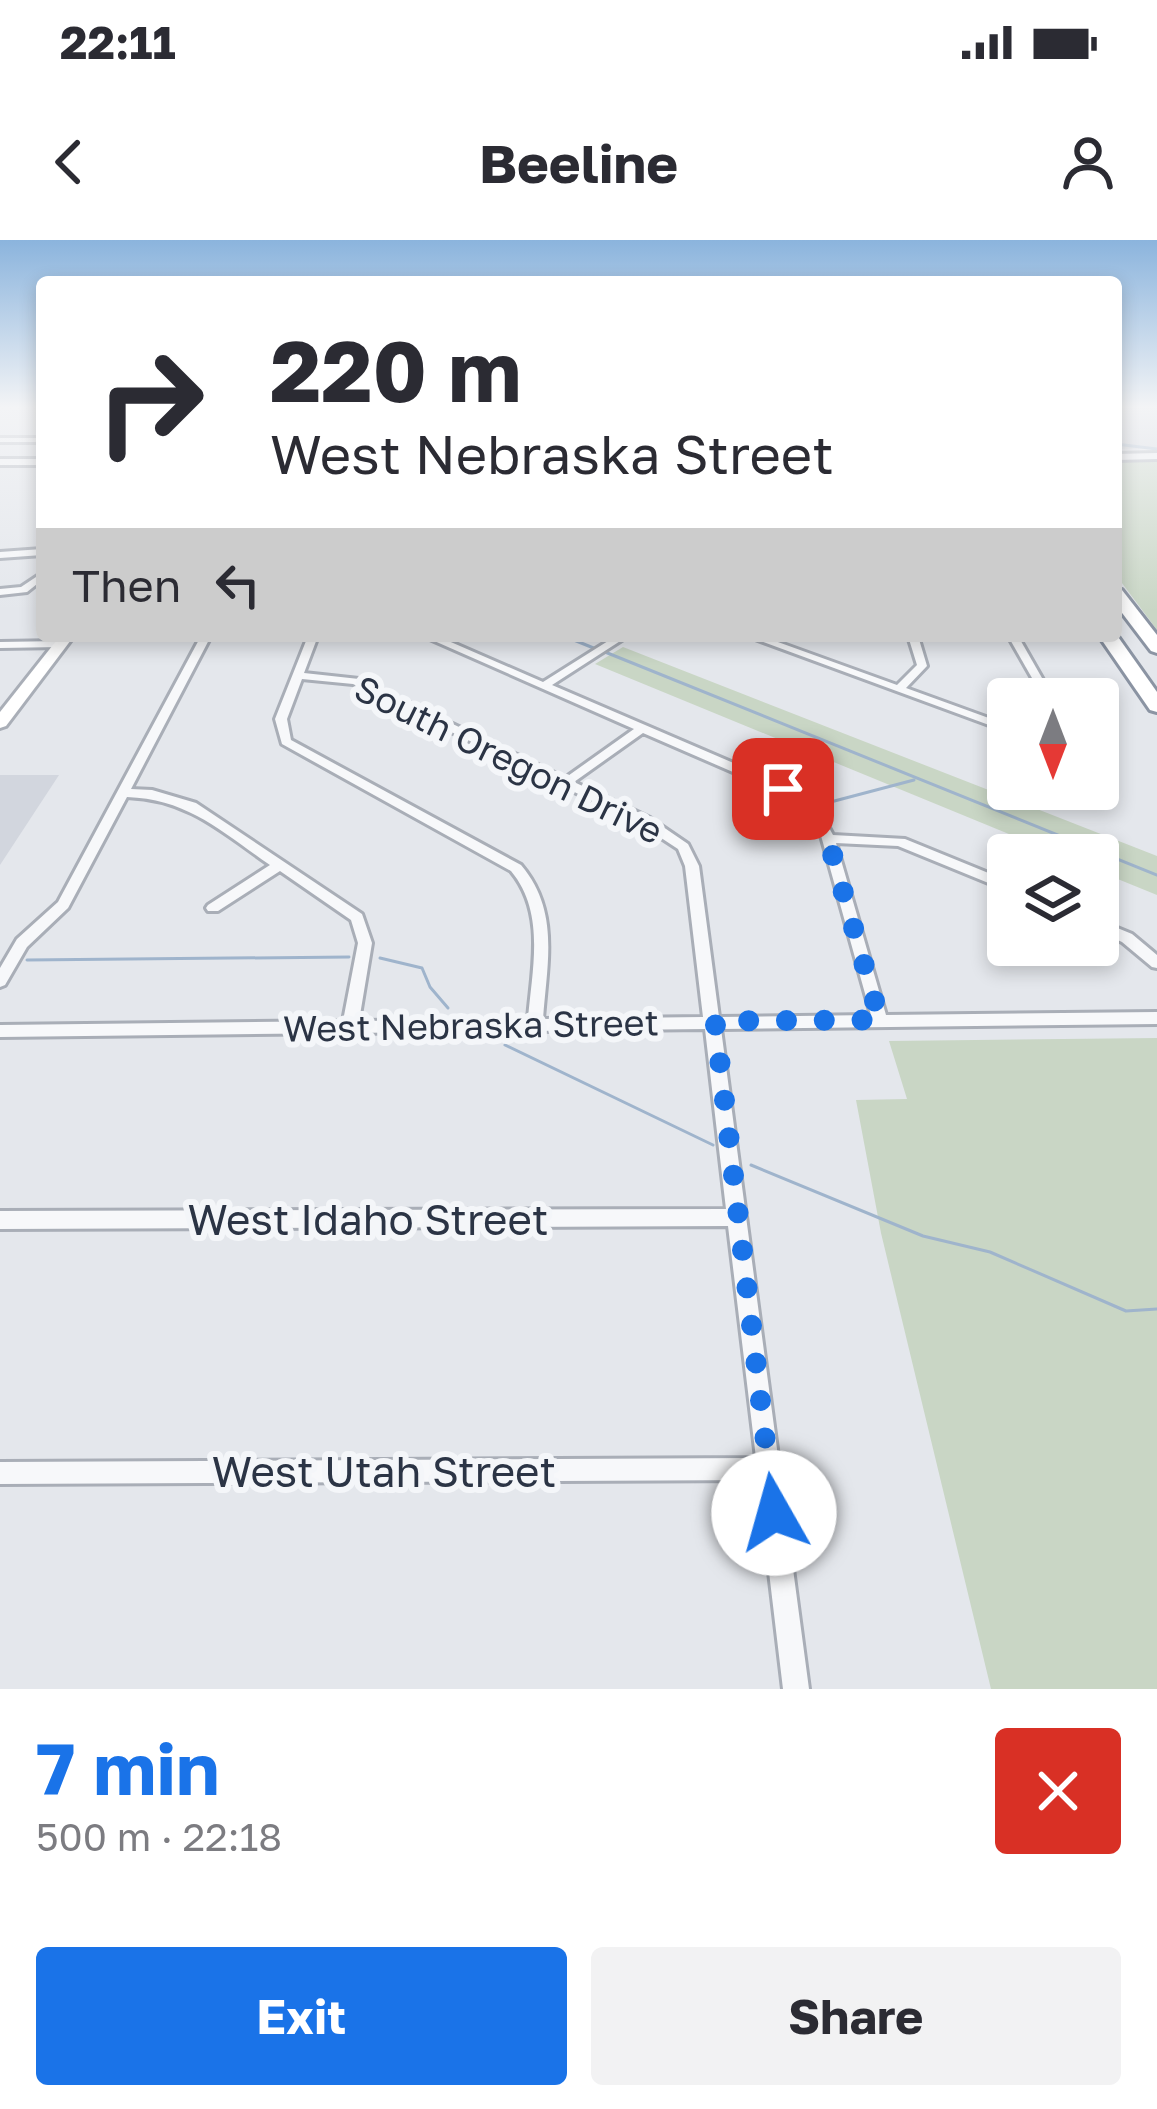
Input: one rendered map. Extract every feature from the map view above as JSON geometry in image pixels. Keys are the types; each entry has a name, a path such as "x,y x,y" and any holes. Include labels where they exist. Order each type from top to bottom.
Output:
{"highway":[{"path":"1122,602 1157,646"},
{"path":"1112,642 1157,706"}],"main road":[{"path":"3,716 62,642"}],"street":[{"path":"0,555 36,552"},
{"path":"0,592 19,592 36,579"},
{"path":"0,645 38,642"},
{"path":"0,981 22,943 63,904 203,642"},
{"path":"311,642 281,719 286,742 516,868 532,884 539,909 535,1026"},
{"path":"442,642 801,798 812,807 828,839 880,1020"},
{"path":"543,686 613,642"},
{"path":"775,642 987,721"},
{"path":"899,689 922,666 915,642"},
{"path":"1016,642 1037,678"},
{"name":"South Oregon Drive","path":"299,676 355,681 645,821 683,847 692,866 715,1021"},
{"path":"565,784 642,728"},
{"path":"125,794 152,794 192,806 351,911 363,925 364,952 350,1028"},
{"path":"828,839 882,840 923,848 987,877"},
{"path":"213,908 280,865"},
{"path":"1119,935 1157,963"},
{"name":"West Nebraska Street","path":"0,1031 1157,1018"},
{"path":"715,1021 796,1689"},
{"name":"West Idaho Street","path":"0,1220 737,1217"},
{"name":"West Utah Street","path":"0,1473 768,1469"}],"shaded area":[{"path":"0,775 59,775 0,865"}],"green space":[{"path":"1122,476 1157,476 1157,630 1122,583"},
{"path":"623,647 987,789 987,810 1039,810 1101,834 1009,834 595,664"},
{"path":"1119,841 1157,856 1157,895 1119,880"},
{"path":"1157,1038 1157,1689 991,1689 881,1233 856,1100 907,1099 889,1041"}],"waterway":[{"path":"579,642 596,649"},
{"path":"605,652 1157,875"},
{"path":"823,804 914,780"},
{"path":"27,960 349,957"},
{"path":"380,958 422,968 430,987 448,1008"},
{"path":"505,1045 713,1145"},
{"path":"751,1165 923,1236 990,1252 1126,1311 1157,1309"}],"route":[{"path":"774,1513 715,1021 880,1020 826,832 812,807 783,789"}]}
